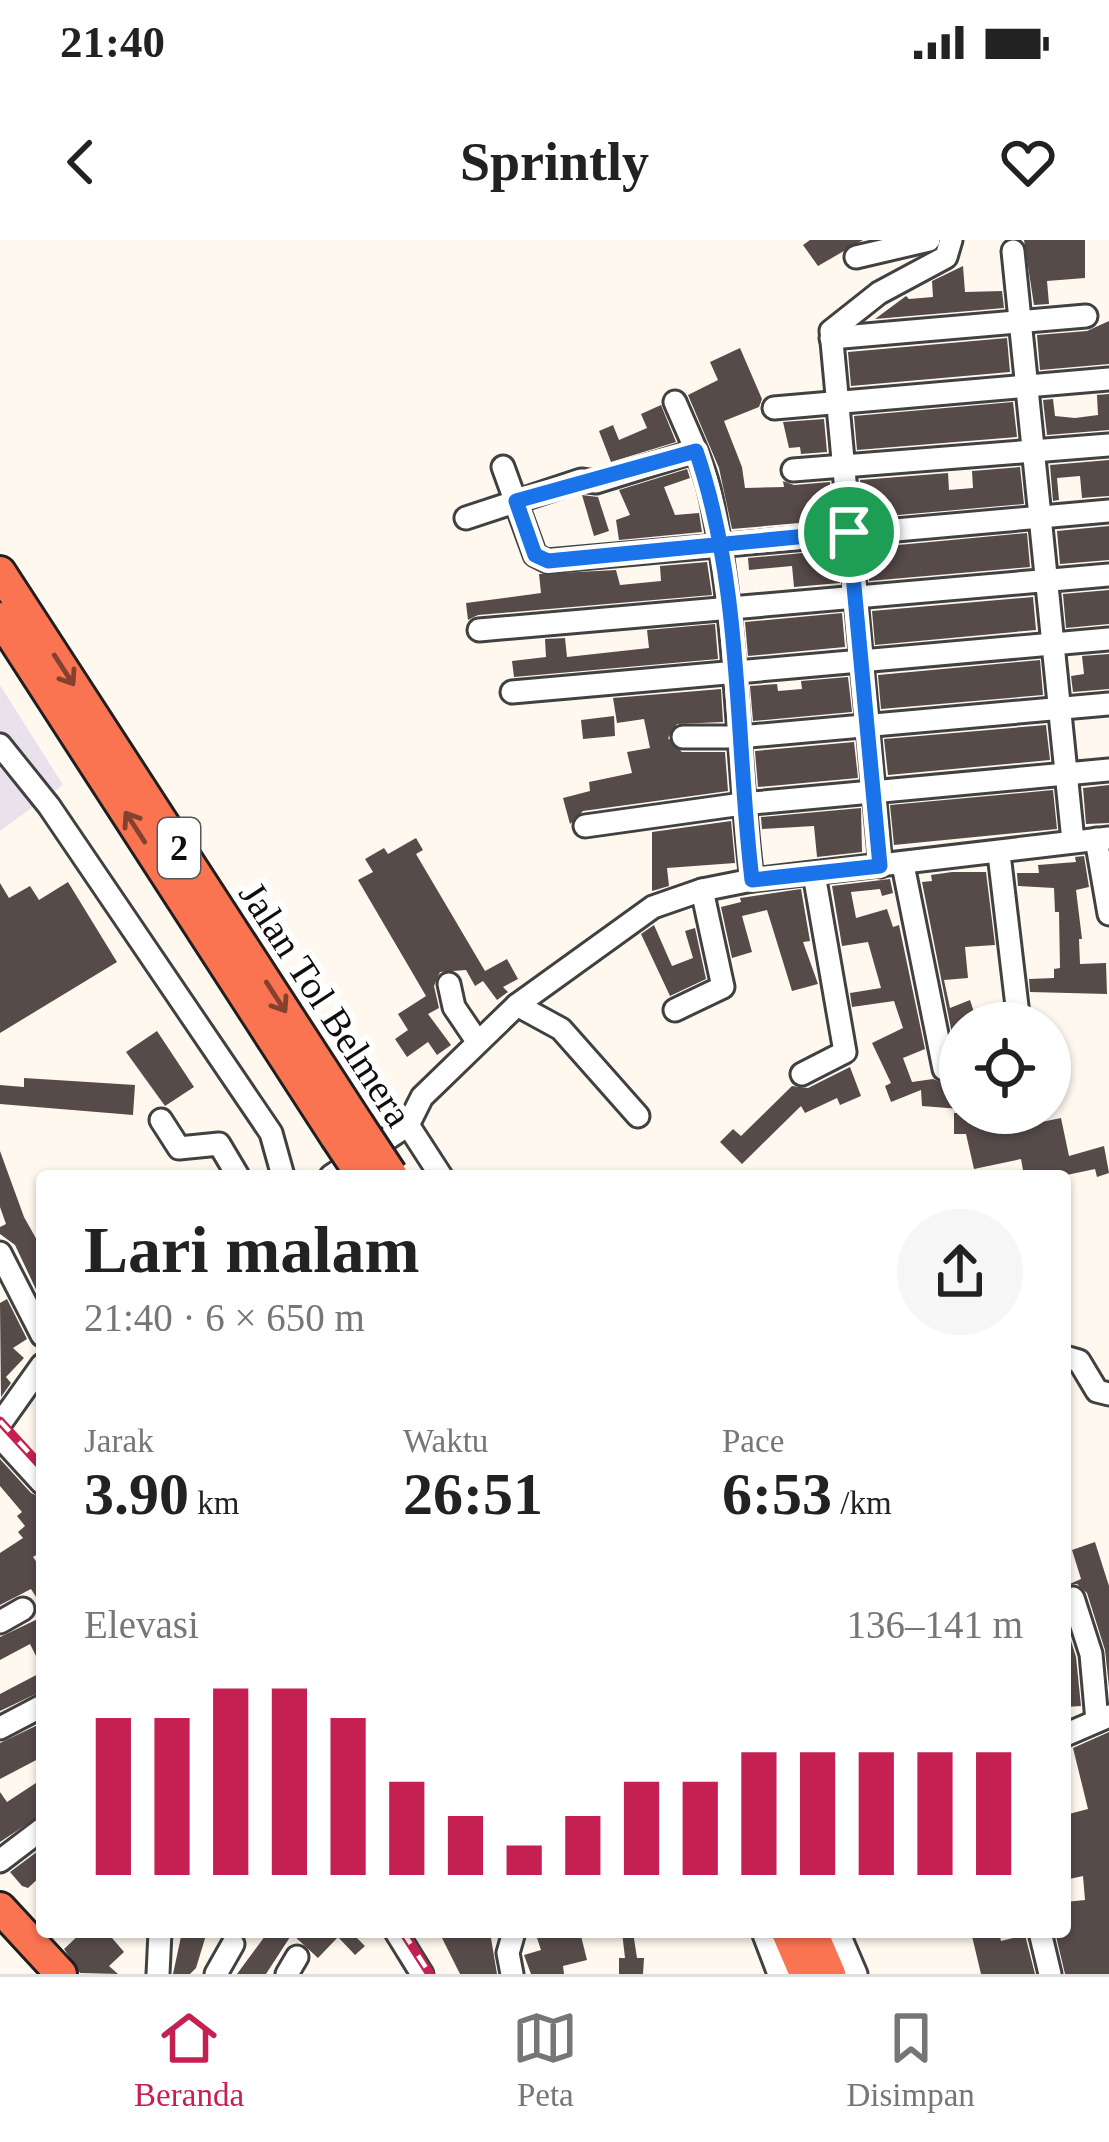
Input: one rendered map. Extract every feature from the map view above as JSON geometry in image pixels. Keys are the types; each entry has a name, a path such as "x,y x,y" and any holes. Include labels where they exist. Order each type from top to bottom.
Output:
{"highway":[{"name":"Jalan Tol Belmera","path":"0,572 347,1131"},
{"name":"Jalan Tol Belmera","path":"0,618 378,1170"},
{"path":"0,1908 62,1974"},
{"path":"0,1938 33,1974"},
{"path":"790,1938 805,1974"},
{"path":"815,1938 830,1974"}],"street":[{"path":"856,257 929,240"},
{"path":"939,1049 874,792 830,338 837,324 879,293 946,256 951,240"},
{"path":"1013,250 1066,774 1092,839 1109,914"},
{"path":"830,338 1086,316"},
{"path":"774,408 1109,379"},
{"path":"675,403 710,493 718,542 735,672 742,804 752,880"},
{"path":"793,470 1109,445"},
{"path":"466,518 696,451"},
{"path":"503,467 540,559 1109,511"},
{"path":"479,630 1109,575"},
{"path":"512,692 1109,639"},
{"path":"682,737 739,737 1109,704"},
{"path":"0,745 49,806 271,1133 281,1170"},
{"path":"585,826 742,804 1109,770"},
{"path":"340,1170 408,1125 422,1097 518,1005 653,907 752,880 999,854 1092,839"},
{"path":"999,854 1017,1002"},
{"path":"802,1074 845,1052 814,874"},
{"path":"674,1010 724,987 702,890"},
{"path":"449,984 454,1007 477,1041"},
{"path":"518,1005 560,1030 638,1116"},
{"path":"161,1120 179,1148 219,1144 234,1170"},
{"path":"408,1125 436,1170"},
{"path":"0,1253 36,1322"},
{"path":"1071,1359 1079,1361 1097,1391 1109,1394"},
{"path":"0,1424 36,1373"},
{"path":"0,1437 36,1476"},
{"path":"1071,1732 1103,1718 1091,1654 1073,1598"},
{"path":"0,1622 23,1609"},
{"path":"0,1728 36,1709"},
{"path":"0,1861 36,1834"},
{"path":"158,1974 160,1938"},
{"path":"400,1938 422,1974"},
{"path":"512,1938 508,1954 512,1974"},
{"path":"765,1938 778,1974"},
{"path":"841,1938 856,1974"},
{"path":"1041,1938 1050,1974"},
{"path":"216,1974 233,1944"}],"shaded area":[{"path":"0,685 63,785 0,831"}],"building":[{"path":"810,240 863,240 818,266 803,245"},
{"path":"1024,240 1085,240 1085,278 1047,281 1049,304 1034,305"},
{"path":"963,266 965,292 1002,291 1004,308 875,319 906,296 933,297 932,281"},
{"path":"1109,321 1109,364 1040,370 1037,335 1087,331"},
{"path":"1007,338 1010,372 851,386 848,352"},
{"path":"740,348 762,399 759,407 724,421 745,488 784,487 783,481 794,485 830,482 834,520 732,529 719,468 688,395 718,380 710,362"},
{"path":"1109,394 1109,430 1047,435 1043,400 1053,399 1055,416 1075,418 1098,415 1097,395"},
{"path":"1013,402 1017,437 857,450 854,416"},
{"path":"661,405 676,442 611,462 599,431 613,425 619,440 647,428 641,414"},
{"path":"824,419 827,452 801,454 800,447 789,448 783,422"},
{"path":"1109,460 1109,496 1082,498 1080,476 1057,478 1059,500 1053,501 1050,465"},
{"path":"1020,467 1024,504 864,518 860,480 948,473 949,490 973,488 972,471"},
{"path":"687,469 690,478 664,487 675,515 699,513 702,532 619,540 616,520 630,515 619,490"},
{"path":"582,495 598,497 609,531 594,536"},
{"path":"1109,526 1109,560 1060,564 1057,531"},
{"path":"1027,533 1030,567 869,581 866,548"},
{"path":"836,550 840,583 794,587 792,566 749,570 748,558"},
{"path":"707,562 712,595 478,615 468,620 466,603 541,593 539,574 616,570 620,585 661,581 660,566"},
{"path":"1109,590 1109,624 1066,628 1063,594"},
{"path":"1033,597 1036,630 875,645 872,611"},
{"path":"842,613 845,647 748,656 745,622"},
{"path":"715,624 718,659 514,677 512,661 546,657 545,639 565,638 567,657 649,648 647,630"},
{"path":"1109,654 1109,689 1073,692 1071,676 1084,674 1082,656"},
{"path":"1040,660 1043,695 881,709 878,675"},
{"path":"848,677 852,712 753,721 750,686 802,689 801,681"},
{"path":"721,689 723,722 677,724 668,738 682,752 725,752 728,791 583,811 570,824 563,798 590,791 589,782 632,773 627,752 650,748 644,719 617,723 613,698"},
{"path":"614,716 615,736 583,739 581,720"},
{"path":"1046,725 1050,760 888,775 884,739"},
{"path":"854,742 858,778 758,787 755,751"},
{"path":"1109,785 1109,823 1086,824 1083,788"},
{"path":"1053,790 1057,829 894,845 890,805"},
{"path":"861,808 862,852 817,857 814,826 762,829 761,817"},
{"path":"731,821 735,863 667,868 669,886 652,891 652,832"},
{"path":"416,838 423,850 416,854 485,971 507,959 518,979 503,987 508,992 497,1000 483,981 475,986 466,970 440,972 434,986 439,1008 428,1014 451,1045 437,1055 428,1042 407,1057 395,1039 408,1030 398,1014 426,996 358,880 373,872 365,859 384,848 388,854"},
{"path":"1084,856 1089,887 1076,890 1080,964 1106,963 1107,994 1030,992 1029,979 1054,978 1054,969 1060,968 1059,912 1055,912 1054,888 1018,886 1017,873 1039,873 1038,865 1076,862 1075,857"},
{"path":"986,872 995,945 965,947 968,978 944,980 949,1002 922,882 932,881 931,875"},
{"path":"890,879 893,893 882,896 880,889 851,892 856,918 887,909 893,927 899,925 925,1049 903,1058 912,1082 939,1081 939,1107 922,1106 921,1090 891,1102 885,1086 891,1083 872,1043 903,1028 894,1001 852,1007 850,993 881,988 868,942 842,946 832,886"},
{"path":"68,882 117,962 0,1033 0,883 9,898 30,886 39,900"},
{"path":"801,889 810,941 803,942 818,984 792,991 767,910 742,916 752,952 732,958 721,907 741,902 740,898"},
{"path":"654,925 672,966 693,958 685,931 695,928 706,979 670,996 641,934"},
{"path":"157,1031 194,1087 165,1106 126,1052"},
{"path":"850,1067 861,1096 840,1105 837,1098 805,1113 801,1106 742,1164 720,1142 733,1129 741,1136 792,1086 808,1088"},
{"path":"24,1078 135,1085 133,1115 0,1104 0,1085 24,1087"},
{"path":"966,1134 1064,1134 1069,1156 1104,1146 1109,1173 1097,1177 1095,1169 1071,1174 1071,1170 1023,1170 1021,1159 974,1169"},
{"path":"0,1151 36,1238 36,1289 15,1245 0,1234 0,1227 6,1224 0,1207"},
{"path":"7,1299 27,1339 13,1348 24,1358 6,1377 11,1383 1,1397 0,1303"},
{"path":"0,1459 36,1495 36,1597 31,1589 0,1605 0,1553 23,1538 18,1532 25,1526 17,1516 22,1512 0,1486"},
{"path":"1095,1542 1109,1586 1109,1687 1105,1650 1087,1593 1071,1585 1081,1579 1072,1550"},
{"path":"36,1620 36,1656 30,1644 0,1660 0,1637"},
{"path":"1071,1641 1076,1657 1081,1706 1071,1707"},
{"path":"36,1675 36,1694 0,1711 0,1694"},
{"path":"36,1726 36,1760 0,1779 0,1743"},
{"path":"1109,1732 1109,1974 1065,1974 1056,1938 1071,1938 1071,1901 1085,1900 1083,1876 1071,1879 1071,1813 1088,1809 1073,1748"},
{"path":"36,1783 36,1818 0,1842 0,1792 7,1802"},
{"path":"36,1852 36,1881 28,1888 10,1872"},
{"path":"76,1938 112,1938 124,1952 109,1966 118,1974 80,1973 64,1949"},
{"path":"181,1938 205,1938 196,1968 190,1974 173,1974"},
{"path":"264,1938 289,1938 266,1974 237,1974"},
{"path":"296,1938 337,1938 318,1958"},
{"path":"339,1938 357,1938 365,1946 355,1955"},
{"path":"442,1938 491,1938 497,1974 460,1974"},
{"path":"537,1938 582,1938 587,1960 563,1966 564,1974 531,1974 524,1955 541,1950"},
{"path":"623,1938 634,1938 637,1958 644,1958 643,1974 619,1974 619,1958 625,1958"},
{"path":"972,1938 1026,1938 1035,1974 981,1974"}],"railway":[{"path":"0,1421 36,1460"},
{"path":"407,1938 430,1974"}],"route":[{"path":"849,532 718,542 548,561 535,555 516,501 580,479 596,482 696,451 710,493 718,542 728,608 752,880 880,866 849,532"}]}
